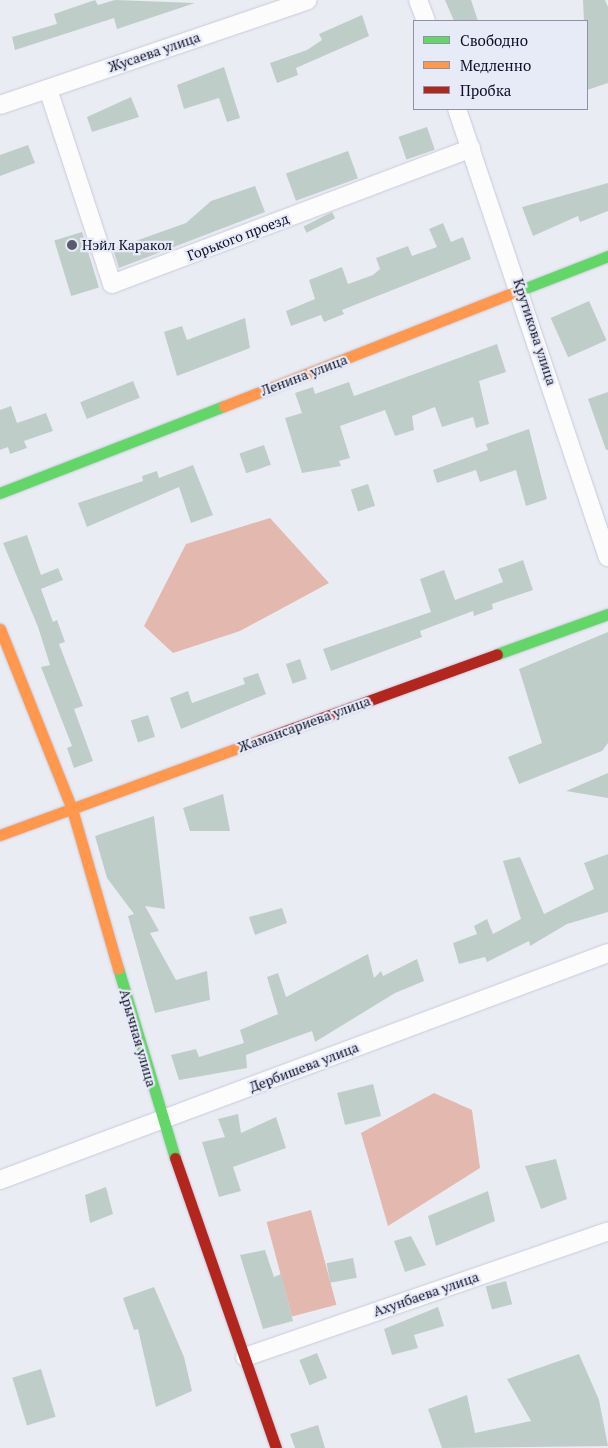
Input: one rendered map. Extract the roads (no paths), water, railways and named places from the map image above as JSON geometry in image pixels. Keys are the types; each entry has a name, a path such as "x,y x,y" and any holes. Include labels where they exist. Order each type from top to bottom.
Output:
{"street":[{"name":"Жусаева улица","path":"0,105 308,0"},
{"path":"418,0 426,20"},
{"name":"Горького проезд","path":"48,89 112,284 471,148"},
{"name":"Крутикова улица","path":"457,110 521,290 608,557"},
{"name":"Ленина улица","path":"0,493 608,256"},
{"name":"Жамансариева улица","path":"0,835 608,614"},
{"name":"Арычная улица","path":"0,629 72,808 162,1120 276,1448"},
{"name":"Дербишева улица","path":"0,1180 608,953"},
{"name":"Ахунбаева улица","path":"245,1357 608,1231"}],"place":[{"name":"Нэйл Каракол","path":"72,245"}]}
